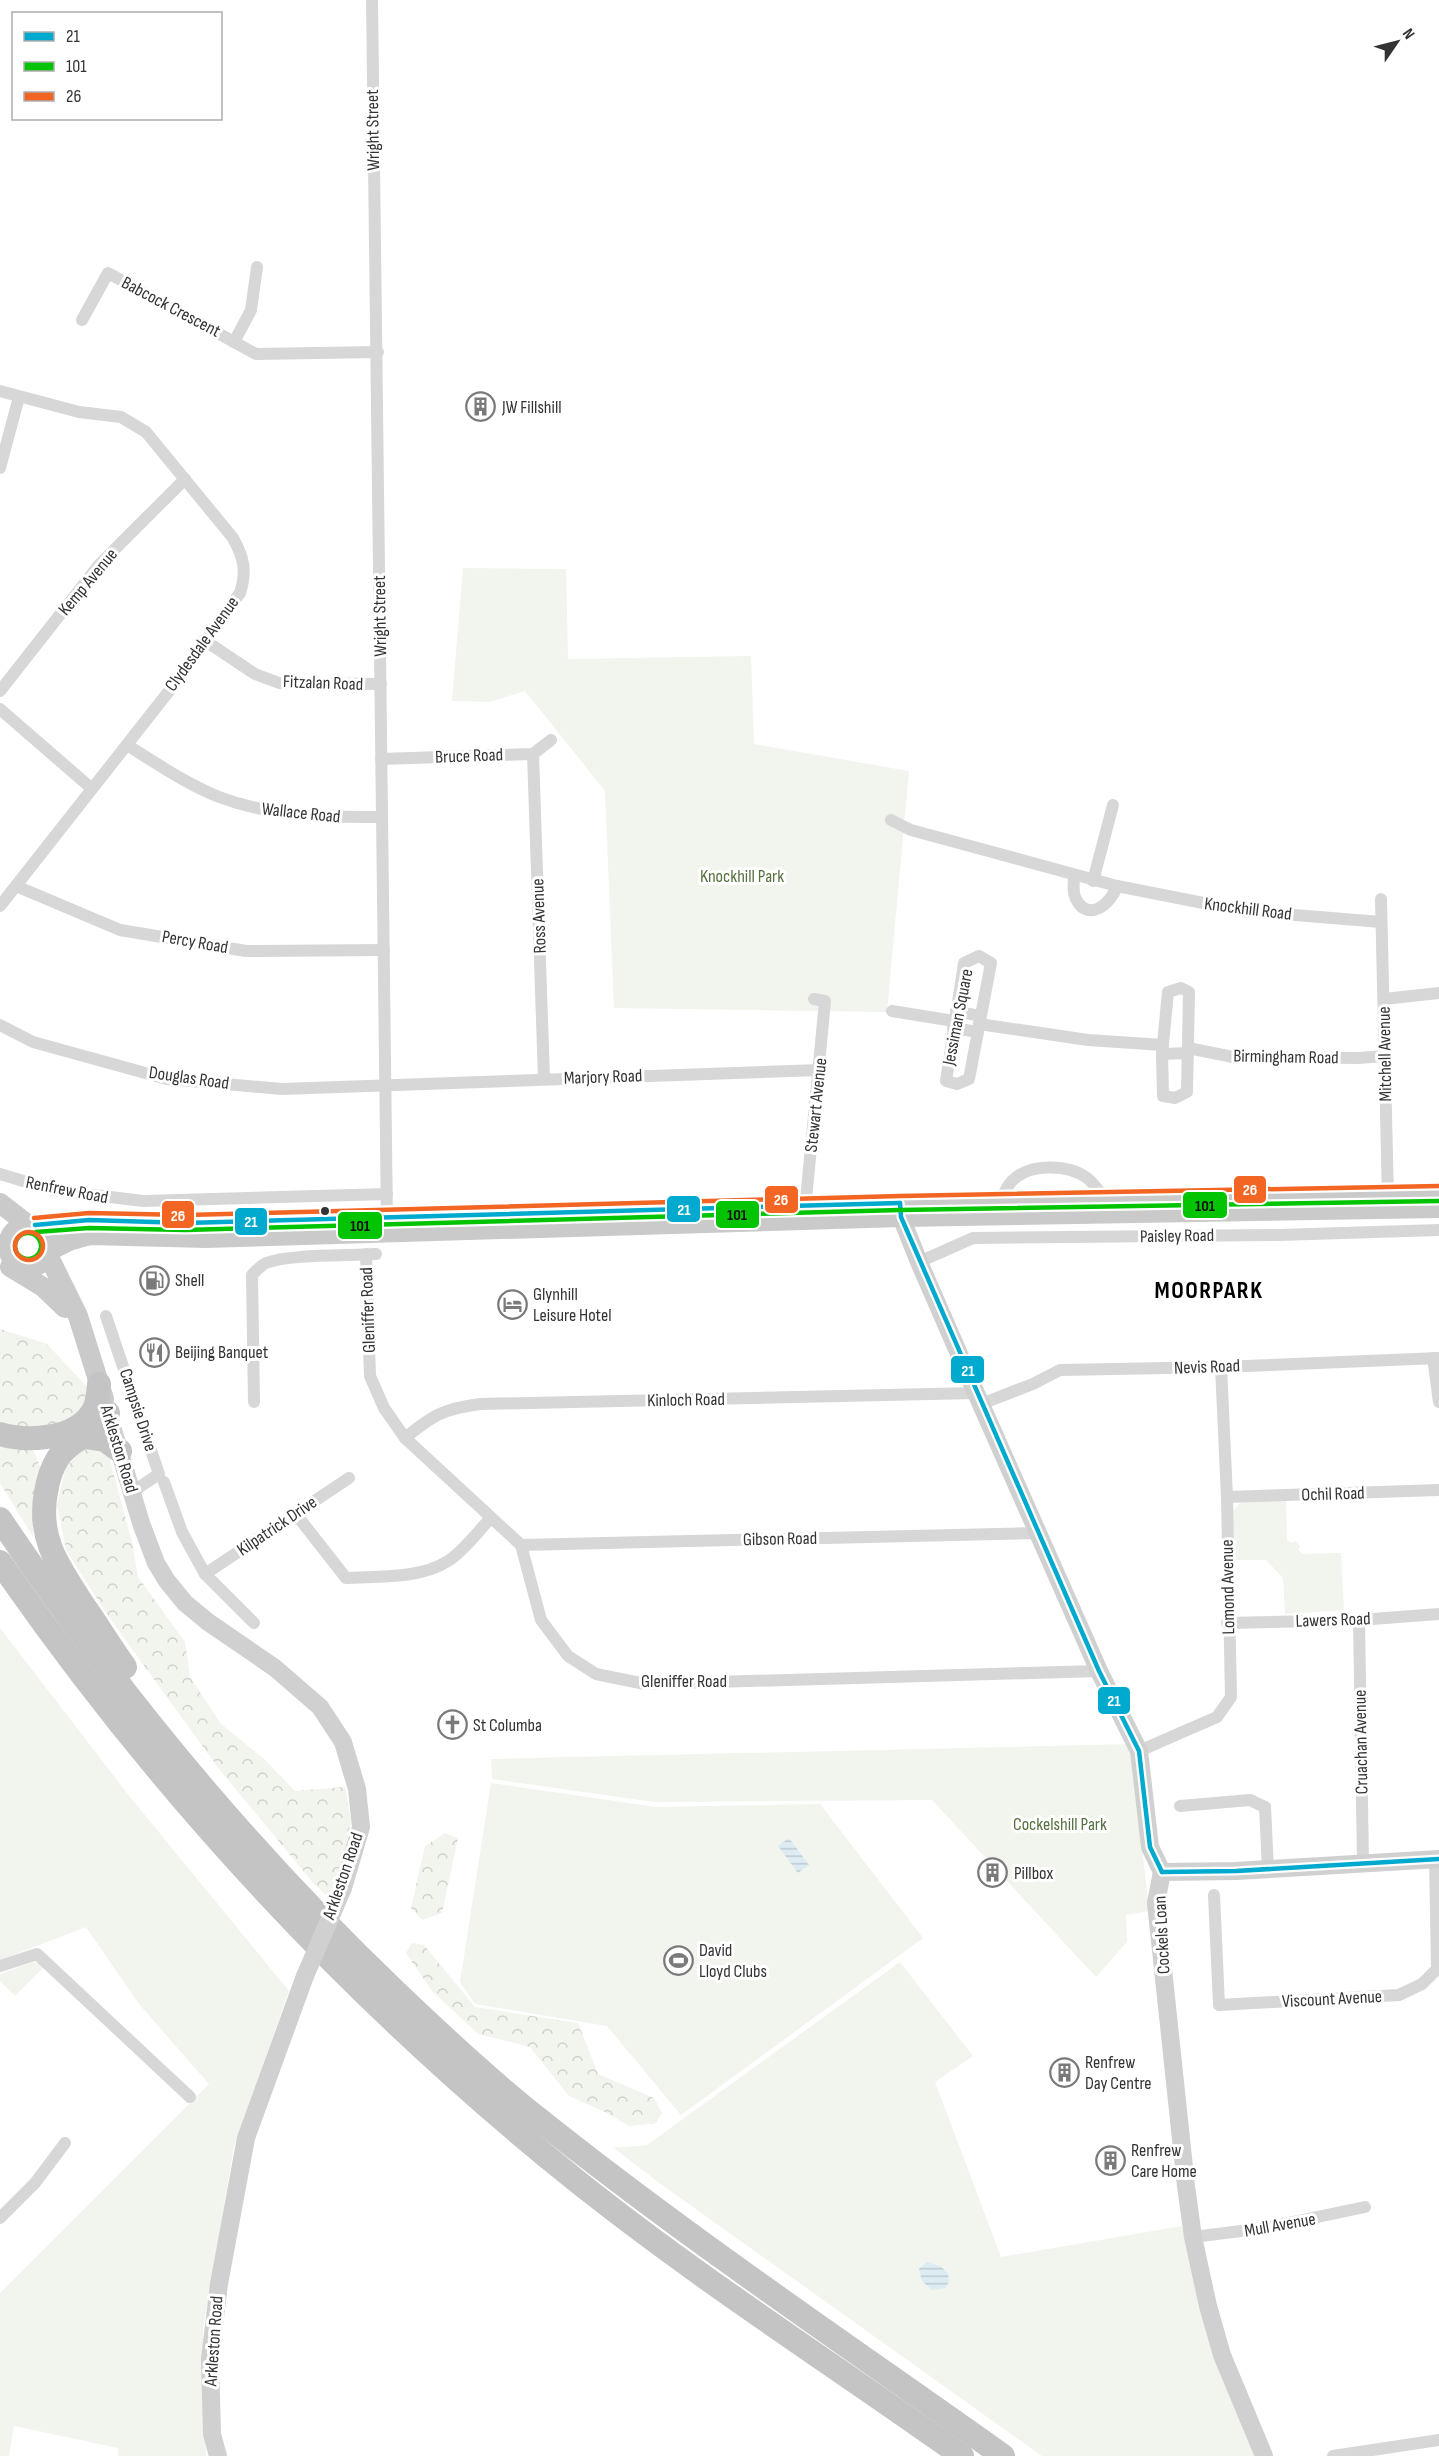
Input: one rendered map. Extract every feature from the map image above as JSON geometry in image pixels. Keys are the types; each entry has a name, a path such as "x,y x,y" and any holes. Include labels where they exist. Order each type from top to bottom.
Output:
{"highway":[{"path":"0,1434 31,1438 55,1435 73,1428 92,1412 97,1401 99,1384"},
{"path":"108,1413 101,1424 63,1451 49,1477 43,1509 47,1541 56,1562 112,1648 229,1818"},
{"path":"85,1437 105,1440 120,1451"},
{"path":"0,1519 100,1659 229,1818 318,1915 438,2032 535,2116 690,2233 1003,2456"},
{"path":"0,1562 103,1700 187,1804 273,1900 368,1996 458,2081 579,2182 628,2219 962,2456"},
{"path":"0,1575 56,1647 103,1700"}],"main road":[{"name":"Paisley Road","path":"900,1210 1388,1202 1439,1193"},
{"name":"Paisley Road","path":"900,1210 1000,1201 1106,1199 1388,1202 1439,1208"},
{"path":"0,1203 47,1235 49,1253 39,1265 26,1267 11,1258 2,1241"},
{"name":"Renfrew Road","path":"31,1225 88,1220 387,1225 900,1210"},
{"path":"2,1241 14,1230 31,1225"},
{"name":"Renfrew Road","path":"49,1253 69,1241 90,1235 206,1238 387,1225"},
{"path":"2,1241 10,1269 43,1287 65,1308"},
{"name":"Arkleston Road","path":"49,1253 78,1316 108,1413"},
{"name":"Arkleston Road","path":"26,1267 51,1287 85,1338"}],"street":[{"name":"Wright Street","path":"372,0 387,1225"},
{"name":"Babcock Crescent","path":"234,342 251,310 257,267"},
{"name":"Babcock Crescent","path":"82,320 108,273 256,354 378,352"},
{"name":"Clydesdale Avenue","path":"0,391 79,412 121,417 146,432 233,538 243,556 245,578 240,593 173,686 0,906"},
{"path":"0,468 19,397"},
{"name":"Kemp Avenue","path":"0,691 99,565 185,479"},
{"name":"Fitzalan Road","path":"204,640 255,674 279,683 381,684"},
{"path":"0,709 91,788"},
{"path":"533,754 551,740"},
{"name":"Wallace Road","path":"127,745 180,778 217,796 255,809 294,816 382,817"},
{"name":"Bruce Road","path":"381,759 533,754"},
{"name":"Ross Avenue","path":"533,754 544,1079"},
{"path":"1093,881 1113,805"},
{"name":"Knockhill Road","path":"891,820 911,830 1117,886 1244,911 1381,922"},
{"path":"1074,876 1073,891 1076,901 1085,908 1095,911 1103,908 1113,898 1117,886"},
{"name":"Percy Road","path":"16,885 120,930 246,951 384,950"},
{"name":"Mitchell Avenue","path":"1382,899 1388,1202"},
{"name":"Jessiman Square","path":"979,956 991,963 979,1024 969,1079 957,1084 946,1081 964,963 979,956"},
{"path":"1181,988 1189,992 1188,1047 1187,1092 1175,1098 1162,1096 1163,1046 1168,992 1181,988"},
{"path":"1384,999 1439,993"},
{"name":"Stewart Avenue","path":"805,1213 825,1001 814,999"},
{"name":"Birmingham Road","path":"892,1011 1088,1040 1188,1047 1233,1057 1358,1058 1385,1056"},
{"name":"Douglas Road","path":"0,1025 33,1041 167,1079 282,1089 386,1084"},
{"name":"Marjory Road","path":"386,1084 819,1070"},
{"path":"1000,1201 1010,1182 1018,1175 1029,1171 1059,1168 1088,1178 1106,1199"},
{"name":"Renfrew Road","path":"0,1174 53,1190 143,1201 387,1194"},
{"name":"Cockels Loan","path":"900,1210 919,1262 1038,1533 1099,1671 1139,1751 1150,1847 1162,1872 1156,1903 1193,2237 1208,2306 1222,2355 1264,2456"},
{"name":"Paisley Road","path":"919,1262 974,1238 1439,1230"},
{"name":"Gleniffer Road","path":"254,1402 252,1275 259,1266 269,1262 371,1254 370,1377 384,1408 405,1438 521,1545 541,1620 568,1656 596,1674 645,1684 1099,1671"},
{"name":"Campsie Drive","path":"106,1316 159,1474 132,1492"},
{"path":"1436,1358 1439,1402"},
{"name":"Nevis Road","path":"979,1399 1033,1384 1060,1370 1221,1367 1436,1358"},
{"name":"Lomond Avenue","path":"1139,1751 1217,1717 1231,1697 1227,1623 1227,1497 1221,1367"},
{"name":"Kinloch Road","path":"405,1438 434,1415 456,1407 480,1404 979,1399"},
{"name":"Arkleston Road","path":"108,1413 156,1563 185,1603 208,1622 275,1668 320,1707 343,1742 352,1764 357,1789 361,1827 343,1888 305,1976 246,2138 219,2284 210,2359 212,2434 218,2456"},
{"name":"Kilpatrick Drive","path":"205,1574 349,1478"},
{"path":"164,1482 182,1532 205,1574 254,1623"},
{"name":"Ochil Road","path":"1227,1497 1439,1490"},
{"path":"295,1513 346,1578 414,1573 433,1569 450,1560 491,1518"},
{"name":"Gibson Road","path":"521,1545 1038,1533"},
{"name":"Lawers Road","path":"1227,1623 1359,1620 1439,1614"},
{"name":"Cruachan Avenue","path":"1359,1620 1363,1863"},
{"path":"1180,1806 1250,1800 1265,1807 1268,1869"},
{"path":"1162,1872 1268,1869 1437,1859"},
{"name":"Viscount Avenue","path":"1214,1895 1219,2005 1399,1995 1422,1984 1437,1969 1437,1859"},
{"path":"0,1966 37,1954 190,2097"},
{"path":"0,2218 35,2183 65,2143"},
{"name":"Mull Avenue","path":"1193,2237 1265,2229 1365,2207"},
{"path":"1333,2456 1439,2440"}],"green space":[{"name":"Knockhill Park","path":"463,568 566,569 568,659 751,656 754,744 909,771 887,1012 614,1008 605,791 525,691 490,702 452,701"},
{"path":"0,1329 47,1344 94,1394 89,1408 58,1423 25,1430 0,1422"},
{"path":"89,1444 108,1453 132,1542 138,1577 185,1642 190,1677 221,1724 263,1758 295,1791 345,1787 351,1821 345,1856 330,1898 314,1884 219,1769 109,1617 66,1550 57,1504 66,1467"},
{"path":"0,1447 32,1447 41,1469 35,1487 33,1537 0,1483"},
{"path":"1286,1499 1287,1540 1292,1543 1295,1541 1300,1546 1298,1549 1302,1554 1341,1553 1344,1610 1285,1614 1283,1578 1266,1560 1233,1560 1229,1515 1243,1500"},
{"path":"0,1628 130,1797 289,1991 234,2146 203,2329 206,2456 118,2456 118,2448 14,2426 9,2456 0,2456 0,2293 209,2084 139,2004 86,1927 0,1960"},
{"name":"Cockelshill Park","path":"1131,1744 1149,1911 1126,1915 1127,1942 1096,1977 932,1800 654,1802 492,1779 491,1759"},
{"name":"David Lloyd Clubs","path":"491,1783 656,1807 820,1804 923,1938 681,2115 607,2026 475,2004 460,1982"},
{"path":"445,1833 458,1838 442,1913 422,1920 411,1908 425,1846"},
{"path":"412,1943 424,1945 475,2007 578,2023 598,2074 654,2098 662,2113 656,2123 629,2126 569,2096 530,2047 478,2034 432,1991 406,1953"},
{"path":"33,1962 43,1968 15,1996 0,1981 0,1974"},
{"path":"900,1962 973,2056 935,2082 1001,2257 1182,2226 1199,2304 1254,2456 1042,2456 658,2182 614,2148 647,2145"}],"shaded area":[{"path":"789,1838 809,1865 798,1873 778,1846"},
{"path":"927,2262 940,2266 948,2273 949,2282 945,2288 932,2290 922,2281 919,2269"}],"transit line":[{"name":"26","path":"34,1218 89,1213 186,1215 900,1196 1439,1186"},
{"name":"101","path":"36,1232 89,1228 186,1230 900,1210 1439,1201"},
{"name":"21","path":"900,1203 901,1217 1099,1671 1139,1751 1150,1847 1162,1872"},
{"name":"21","path":"35,1225 89,1220 186,1223 900,1203"},
{"name":"26","path":"29,1232 39,1236 43,1246 39,1256 29,1260 19,1256 15,1246 19,1236 29,1232"},
{"name":"101","path":"28,1233 37,1237 41,1246 37,1255 28,1259 19,1255 15,1246 19,1237 28,1233"},
{"name":"21","path":"1162,1872 1236,1871 1439,1859"}],"place":[{"name":"JW Fillshill","path":"481,407"},
{"name":"Shell","path":"154,1280"},
{"name":"Glynhill Leisure Hotel","path":"512,1304"},
{"name":"Beijing Banquet","path":"154,1352"},
{"name":"St Columba","path":"452,1725"},
{"name":"Pillbox","path":"993,1873"},
{"name":"David Lloyd Clubs","path":"678,1960"},
{"name":"Renfrew Day Centre","path":"1064,2072"},
{"name":"Renfrew Care Home","path":"1110,2160"}],"district":[{"name":"MOORPARK","path":"1209,1290"}]}
